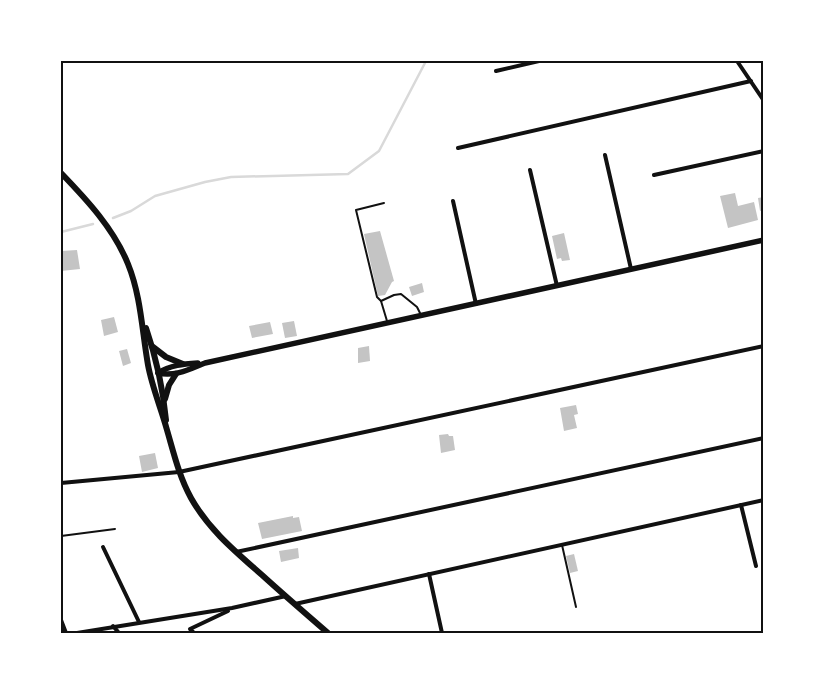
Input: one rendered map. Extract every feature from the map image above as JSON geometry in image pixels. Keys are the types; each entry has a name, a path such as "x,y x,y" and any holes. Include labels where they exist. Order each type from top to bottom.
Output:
{"main road":[{"path":"61,173 101,218 118,244 132,275 152,346 164,400 167,429"},
{"path":"151,375 176,374 205,363 764,240"},
{"path":"141,312 151,375 159,407 179,472 192,498 212,529 235,552 328,633"},
{"path":"152,346 166,357 183,364"},
{"path":"158,374 164,369 183,364 205,363"},
{"path":"164,400 169,384 176,374"}],"street":[{"path":"496,71 539,61"},
{"path":"737,61 764,101"},
{"path":"458,148 751,81"},
{"path":"654,175 764,151"},
{"path":"605,155 632,269"},
{"path":"530,170 557,286"},
{"path":"453,202 476,304"},
{"path":"61,483 179,472 764,346"},
{"path":"235,552 764,438"},
{"path":"295,604 764,500"},
{"path":"741,505 756,566"},
{"path":"103,547 139,622"},
{"path":"429,574 442,633"},
{"path":"77,633 232,608 286,596"},
{"path":"194,633 190,629 232,608"},
{"path":"61,620 66,633"},
{"path":"113,626 119,633"}],"lane":[{"path":"384,203 356,210 376,297 381,301 387,324"},
{"path":"381,301 401,294 417,307 421,315"},
{"path":"61,536 115,529"},
{"path":"562,545 576,607"}],"building":[{"path":"735,193 738,206 754,202 758,220 728,228 720,196"},
{"path":"764,197 764,210 760,211 758,198"},
{"path":"380,231 394,281 385,295 378,296 364,234"},
{"path":"564,233 570,260 562,261 561,258 557,259 552,236"},
{"path":"77,250 80,269 61,271 61,251"},
{"path":"422,283 424,292 412,296 409,287"},
{"path":"114,317 118,332 104,336 101,320"},
{"path":"294,321 297,336 285,338 282,323"},
{"path":"270,322 273,334 252,338 249,326"},
{"path":"369,346 370,361 358,363 358,348"},
{"path":"127,349 131,363 123,366 119,351"},
{"path":"576,405 578,414 574,415 577,428 564,431 560,408"},
{"path":"448,434 453,436 455,450 441,453 439,435"},
{"path":"155,453 158,468 142,472 139,456"},
{"path":"293,516 293,518 299,517 302,531 262,539 258,523"},
{"path":"298,548 299,558 281,562 279,551"},
{"path":"574,554 578,571 570,573 566,556"}],"waterway":[{"path":"113,218 131,211 155,196 231,177 348,174 379,151 426,61"},
{"path":"61,232 93,224"}]}
